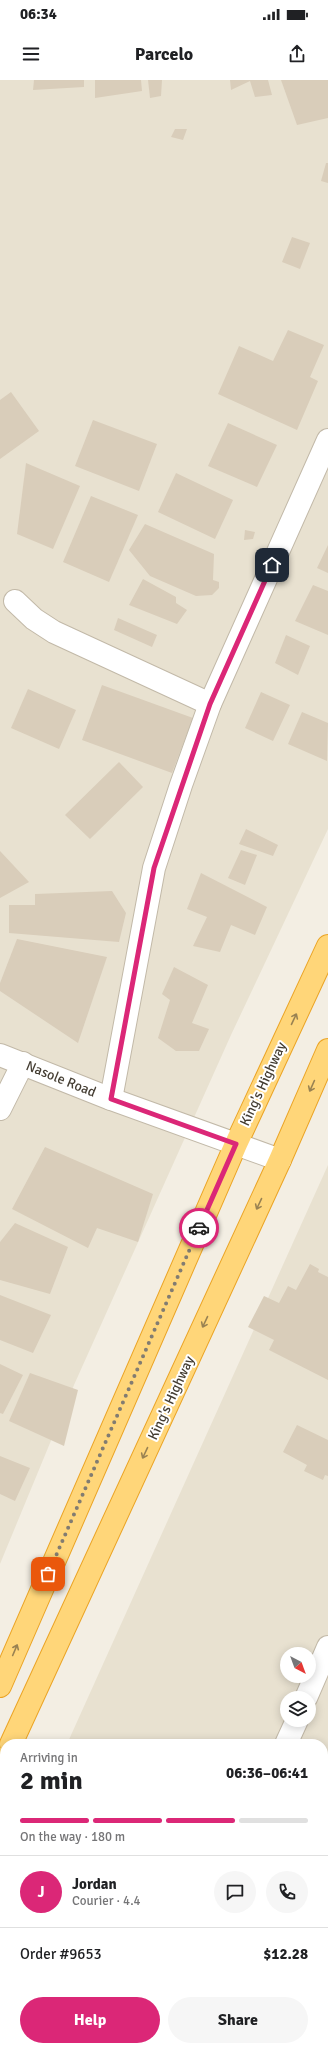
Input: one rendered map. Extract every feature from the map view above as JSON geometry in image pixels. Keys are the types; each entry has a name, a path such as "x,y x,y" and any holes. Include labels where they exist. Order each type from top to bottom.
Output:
{"highway":[{"name":"King's Highway","path":"0,1686 236,1144 328,946"},
{"name":"King's Highway","path":"13,1739 280,1160 328,1050"}],"street":[{"path":"111,1099 154,868 210,704 328,440"},
{"path":"15,602 34,619 54,632 210,704"},
{"name":"Nasole Road","path":"0,1055 111,1099 280,1160"},
{"path":"0,1109 23,1063"},
{"path":"309,1691 328,1647"},
{"path":"288,1739 294,1727"}],"shaded area":[{"path":"0,80 328,80 328,829 231,1035 74,1385 0,1564"},
{"path":"328,1165 328,1739 69,1739"}],"building":[{"path":"34,80 84,80 84,87 33,90"},
{"path":"95,80 141,80 142,91 95,98"},
{"path":"148,80 162,80 161,96 150,98"},
{"path":"230,80 268,80 272,95 255,97 250,81 231,90"},
{"path":"281,80 328,80 328,118 297,125"},
{"path":"175,129 187,129 183,140 171,137"},
{"path":"326,163 328,163 328,183 321,181"},
{"path":"292,237 310,243 300,269 282,262"},
{"path":"288,330 324,345 310,377 318,381 297,430 218,394 239,346 273,361"},
{"path":"11,392 39,431 0,459 0,400"},
{"path":"93,420 157,444 139,491 75,466"},
{"path":"228,423 277,445 257,487 208,466"},
{"path":"26,463 80,486 53,549 17,534"},
{"path":"176,473 233,500 215,539 158,512"},
{"path":"91,496 138,515 109,582 63,562"},
{"path":"145,524 214,554 213,580 219,582 219,588 212,595 196,596 150,576 129,550"},
{"path":"245,530 255,532 253,539 244,540"},
{"path":"328,545 328,573 317,568"},
{"path":"143,579 176,597 176,603 187,610 177,624 129,605"},
{"path":"313,585 328,591 328,635 295,621"},
{"path":"118,618 157,635 152,647 114,630"},
{"path":"286,635 310,646 298,675 275,663"},
{"path":"102,685 193,718 172,773 82,740"},
{"path":"28,689 76,710 59,749 11,728"},
{"path":"261,692 290,705 273,741 245,728"},
{"path":"302,712 328,723 327,761 288,744"},
{"path":"119,762 143,787 90,839 65,815"},
{"path":"246,829 278,845 273,856 239,844"},
{"path":"241,850 257,855 245,885 228,878"},
{"path":"0,851 29,882 0,898"},
{"path":"201,873 267,907 255,935 231,925 220,952 193,946 207,917 187,909"},
{"path":"112,891 126,913 119,942 9,933 9,905 35,905 35,894"},
{"path":"17,939 107,957 78,1043 0,991 0,983"},
{"path":"174,967 208,985 192,1023 209,1029 199,1051 176,1051 158,1038 170,1000 162,994"},
{"path":"45,1147 153,1194 138,1242 97,1228 88,1248 12,1209"},
{"path":"15,1223 68,1247 50,1294 0,1280 0,1242"},
{"path":"310,1264 319,1269 318,1272 328,1277 328,1380 269,1350 274,1340 248,1327 264,1296 279,1303 288,1286 296,1290"},
{"path":"0,1295 51,1315 33,1353 0,1340"},
{"path":"0,1364 23,1375 3,1414 0,1413"},
{"path":"30,1373 78,1390 64,1446 9,1421"},
{"path":"297,1425 328,1440 328,1476 325,1475 323,1480 304,1471 307,1465 283,1452"},
{"path":"0,1456 30,1468 15,1501 0,1494"}],"way so far":[{"path":"48,1574 199,1228"}],"route":[{"path":"199,1228 236,1144 111,1099 154,868 181,784 210,704 272,565"}]}
